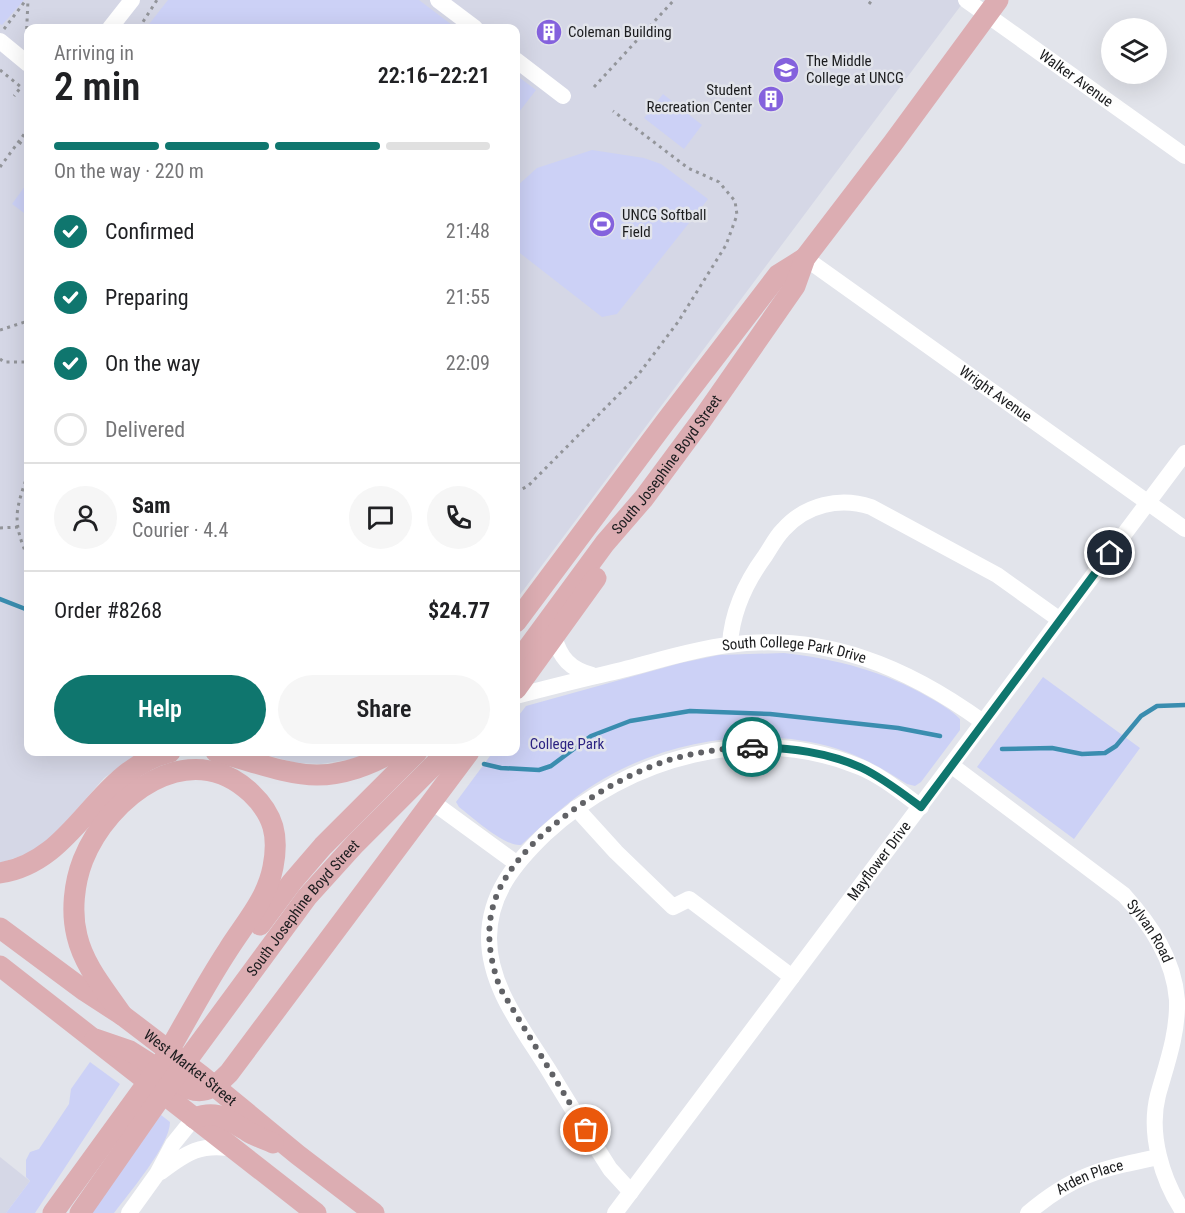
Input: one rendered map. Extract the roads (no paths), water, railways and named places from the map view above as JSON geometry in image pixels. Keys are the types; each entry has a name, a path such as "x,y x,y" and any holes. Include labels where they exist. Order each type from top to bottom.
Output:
{"main road":[{"name":"South Josephine Boyd Street","path":"520,659 701,421 795,286 805,258 992,8"},
{"name":"South Josephine Boyd Street","path":"520,617 778,275 805,258"},
{"path":"520,683 618,548 644,498"},
{"path":"0,873 24,867 56,848 103,793 142,761 158,756"},
{"path":"232,756 316,775 345,771 384,756"},
{"name":"South Josephine Boyd Street","path":"188,1089 230,965 292,882 323,846 413,756"},
{"name":"South Josephine Boyd Street","path":"188,1089 307,897 347,852 443,756"},
{"path":"53,1213 188,1089 229,1073 466,756"},
{"path":"80,1213 188,1089 227,950 258,907 268,887 276,846 271,817 261,802 231,779 196,769 178,771 148,782 119,806 90,844 80,870 75,896 77,936 95,976 122,1014"},
{"name":"West Market Street","path":"0,928 85,992 122,1014 144,1031 237,1149 316,1213"},
{"name":"West Market Street","path":"0,966 95,1039 188,1089 298,1155 374,1213"},
{"path":"188,1089 212,1114 226,1117 246,1131 298,1155"}],"street":[{"path":"113,24 132,0"},
{"path":"438,0 470,24"},
{"name":"Walker Avenue","path":"966,0 992,8 1185,156"},
{"path":"2,35 24,53"},
{"path":"520,63 563,96"},
{"name":"Wright Avenue","path":"805,258 1185,529"},
{"name":"Mayflower Drive","path":"615,1213 1185,453"},
{"path":"730,644 731,624 747,585 783,529 803,513 835,502 871,507 997,575 1060,620"},
{"path":"554,636 558,651 564,659 579,672 592,675"},
{"name":"South College Park Drive","path":"520,695 682,653 730,644 790,644 829,648 887,665 935,689 983,722"},
{"path":"631,1192 610,1169 500,988 490,954 490,920 498,892 516,863 543,836 593,795 646,768 679,757 721,749 752,747 809,752 836,758 862,768 885,781 921,807"},
{"name":"Sylvan Road","path":"951,765 1124,895 1145,920 1166,955 1181,995 1174,1041 1158,1097 1155,1120 1159,1157 1169,1187 1184,1213"},
{"path":"431,801 516,863"},
{"path":"576,808 616,852 673,907 689,899 792,977"},
{"path":"129,1213 157,1174 172,1144 188,1089"},
{"path":"157,1174 181,1156 195,1149 213,1146 237,1149"},
{"name":"Arden Place","path":"1028,1213 1048,1196 1089,1173 1159,1157"}],"waterway":[{"path":"0,599 24,608"},
{"path":"1002,749 1052,748 1082,754 1105,753 1116,746 1141,716 1157,706 1185,705"},
{"path":"484,764 501,768 539,770 551,766 591,736 630,721 690,711 770,714 898,728 940,736"}],"place":[{"name":"Coleman Building","path":"549,32"},
{"name":"The Middle College at UNCG","path":"786,70"},
{"name":"Student Recreation Center","path":"771,99"},
{"name":"UNCG Softball Field","path":"602,224"}],"park label":[{"name":"College Park","path":"567,744"}]}
